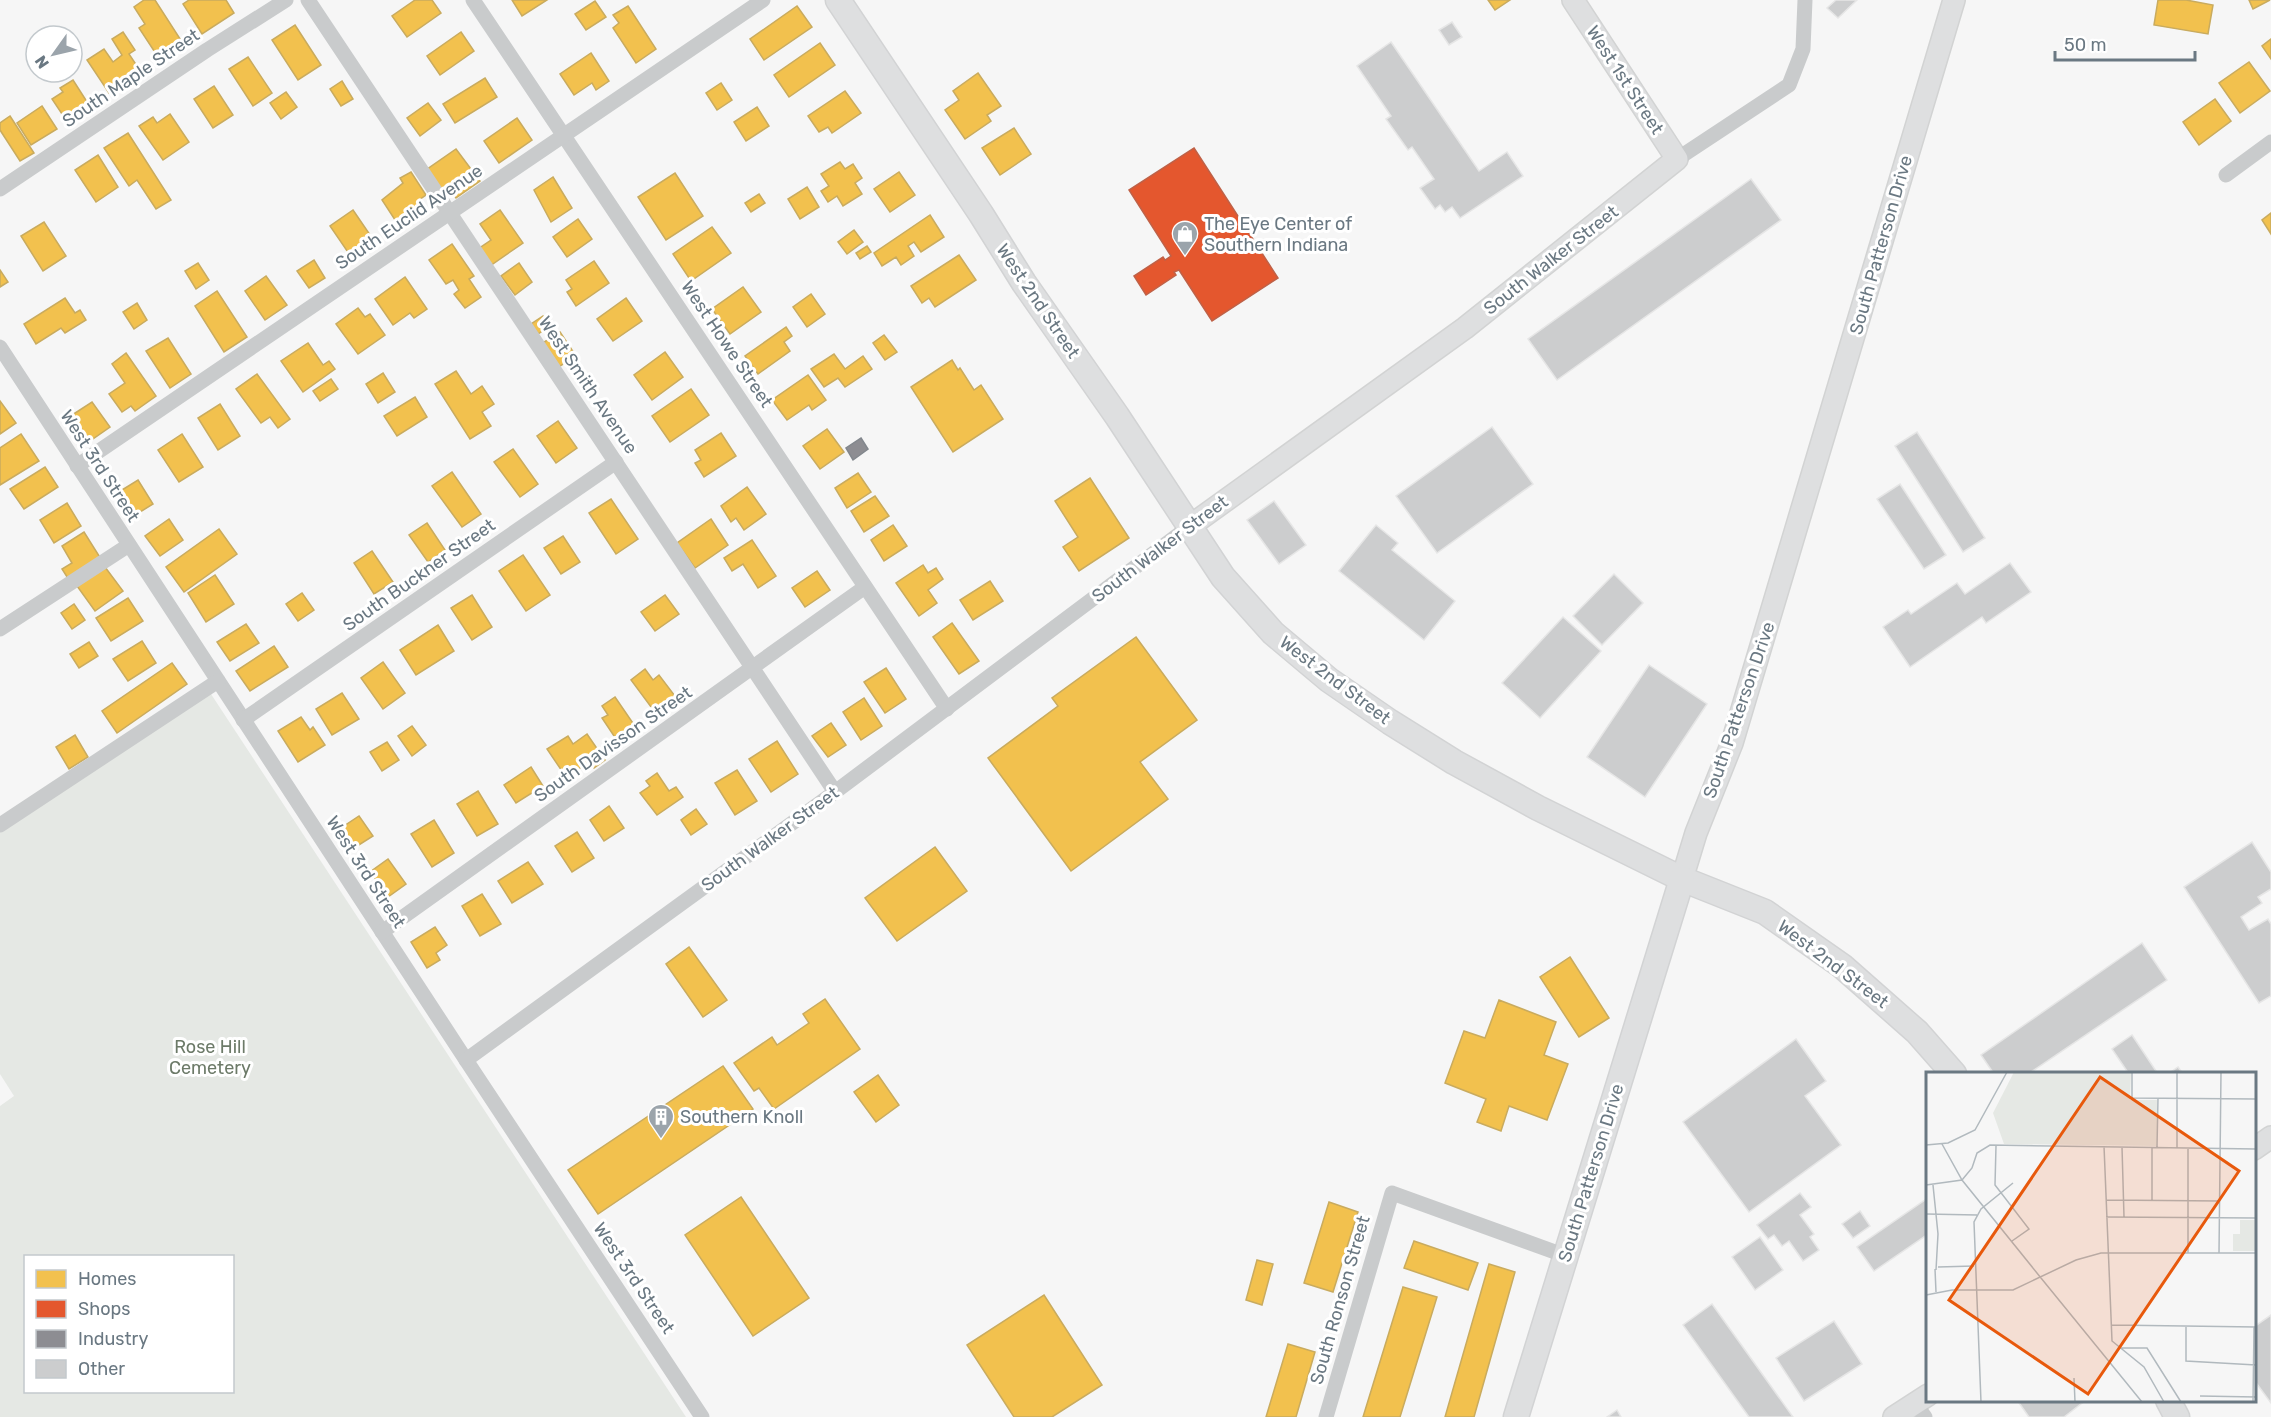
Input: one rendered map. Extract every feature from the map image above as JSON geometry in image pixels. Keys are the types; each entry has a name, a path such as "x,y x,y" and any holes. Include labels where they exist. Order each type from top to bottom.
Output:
{"main road":[{"name":"West 2nd Street","path":"838,0 981,214 1024,283 1223,577 1274,633 1329,680 1454,762 1538,808 1682,879 1765,912 1842,966 1917,1032 1952,1072"},
{"name":"South Patterson Drive","path":"1516,1417 1682,879"},
{"path":"2169,1402 2177,1417"}],"street":[{"name":"South Maple Street","path":"0,189 207,50 286,0"},
{"name":"West Smith Avenue","path":"308,0 835,792"},
{"name":"West Howe Street","path":"473,0 947,709"},
{"name":"South Euclid Avenue","path":"77,466 763,0"},
{"name":"West 1st Street","path":"1573,0 1677,159"},
{"name":"South Patterson Drive","path":"1682,879 1696,833 1739,722 1954,0"},
{"name":"South Walker Street","path":"466,1060 835,792 1190,526 1465,328 1677,159 1789,85 1803,49 1802,2"},
{"path":"2226,175 2271,142"},
{"name":"West 3rd Street","path":"0,347 702,1417"},
{"name":"South Buckner Street","path":"243,720 616,462"},
{"path":"0,629 129,545"},
{"name":"South Davisson Street","path":"382,932 866,587"},
{"path":"0,825 218,681"},
{"path":"2256,1148 2271,1137"},
{"name":"South Ronson Street","path":"1326,1417 1392,1193 1566,1256"},
{"path":"1894,1417 1923,1405"}],"green space":[{"name":"Rose Hill Cemetery","path":"209,691 686,1417 0,1417 0,1106 14,1096 0,1074 0,829"}],"building: Homes":[{"path":"144,0 155,0 184,45 160,60 139,28 145,24 134,7"},
{"path":"189,0 226,0 234,13 202,34 183,4"},
{"path":"415,0 432,0 441,13 407,37 392,16"},
{"path":"512,0 547,0 522,16"},
{"path":"1488,0 1510,0 1495,10"},
{"path":"2158,0 2186,0 2213,5 2208,34 2154,25"},
{"path":"2249,0 2270,0 2253,9"},
{"path":"595,1 606,17 586,30 575,14"},
{"path":"628,6 656,49 636,63 613,28 619,23 613,15"},
{"path":"797,6 812,27 764,60 750,39"},
{"path":"295,25 321,65 298,80 272,40"},
{"path":"123,32 135,50 129,54 141,72 109,93 87,60 104,49 113,62 122,55 112,39"},
{"path":"461,32 474,51 440,75 427,56"},
{"path":"2271,39 2271,59 2262,46"},
{"path":"820,43 835,65 789,97 774,75"},
{"path":"591,53 609,81 596,90 592,83 574,95 560,74"},
{"path":"248,57 272,93 253,106 229,69"},
{"path":"2249,62 2270,91 2240,113 2219,83"},
{"path":"978,73 1001,106 987,115 991,121 965,139 945,110 959,100 953,91"},
{"path":"485,78 497,97 455,123 443,104"},
{"path":"342,81 353,99 341,106 330,89"},
{"path":"721,83 732,100 717,110 706,93"},
{"path":"66,84 76,84 91,108 68,123 52,99 63,92 60,88"},
{"path":"214,86 233,115 213,128 194,99"},
{"path":"845,91 861,113 832,133 828,127 819,132 808,116"},
{"path":"286,92 297,107 281,119 270,103"},
{"path":"2215,99 2231,121 2199,145 2183,122"},
{"path":"428,103 441,120 420,136 407,118"},
{"path":"42,106 57,129 31,145 17,123"},
{"path":"757,107 769,126 746,141 734,122"},
{"path":"170,114 189,142 163,160 139,126 153,117 157,123"},
{"path":"10,116 34,153 20,161 0,130 0,123"},
{"path":"517,118 532,140 499,163 484,141"},
{"path":"1014,128 1031,154 1000,175 982,148"},
{"path":"128,133 171,200 156,209 137,180 129,186 104,148"},
{"path":"456,149 480,181 456,198 449,187 439,194 423,172"},
{"path":"98,155 118,187 96,202 75,170"},
{"path":"840,162 845,169 853,164 862,178 855,183 862,194 843,206 837,196 828,202 821,191 829,186 821,174"},
{"path":"411,172 426,195 419,200 426,211 413,219 410,215 397,223 382,200 403,183 400,178"},
{"path":"899,172 915,195 890,212 874,189"},
{"path":"675,173 703,216 666,240 638,197"},
{"path":"553,177 572,208 551,222 534,190"},
{"path":"807,187 819,207 800,219 788,199"},
{"path":"759,194 765,203 751,212 745,203"},
{"path":"353,210 377,245 354,261 330,226"},
{"path":"500,210 523,243 490,266 478,249 491,240 480,224"},
{"path":"2271,213 2271,234 2262,220"},
{"path":"930,215 944,237 921,252 914,242 908,246 914,256 901,265 896,257 882,266 874,253"},
{"path":"578,219 592,239 567,257 553,237"},
{"path":"44,222 66,256 43,271 21,236"},
{"path":"712,227 731,253 691,281 673,254"},
{"path":"854,230 863,242 847,254 838,242"},
{"path":"452,244 474,276 469,279 481,297 465,308 454,294 459,290 453,280 446,284 429,260"},
{"path":"867,246 871,252 860,259 856,253"},
{"path":"959,255 976,280 935,307 929,298 922,303 911,286"},
{"path":"314,260 325,278 309,288 297,271"},
{"path":"594,261 609,283 576,306 567,292 572,289 566,280"},
{"path":"198,263 209,280 196,289 185,271"},
{"path":"519,263 532,282 515,295 501,276"},
{"path":"0,270 8,282 0,287"},
{"path":"266,276 287,305 265,320 245,291"},
{"path":"405,277 427,309 414,318 410,313 393,325 375,299"},
{"path":"743,287 761,312 730,334 712,309"},
{"path":"217,291 247,337 224,352 195,306"},
{"path":"811,294 825,314 807,327 793,307"},
{"path":"65,298 75,313 80,310 86,320 65,333 61,328 36,344 24,324"},
{"path":"626,298 642,321 613,341 597,319"},
{"path":"137,303 147,320 134,329 123,312"},
{"path":"358,308 365,317 370,314 385,335 358,354 336,324"},
{"path":"543,316 550,326 538,334 531,324"},
{"path":"786,327 792,336 784,342 790,351 758,374 745,356"},
{"path":"560,332 576,356 557,368 541,344"},
{"path":"884,335 897,352 885,360 873,343"},
{"path":"168,338 191,374 170,388 146,351"},
{"path":"308,343 323,365 329,361 335,369 303,392 281,361"},
{"path":"665,352 683,377 652,400 634,375"},
{"path":"126,353 156,396 135,411 131,406 122,412 109,394 125,383 112,364"},
{"path":"834,354 845,369 863,356 872,369 845,387 838,378 824,387 811,369"},
{"path":"952,360 974,390 981,385 1003,419 953,452 911,387"},
{"path":"456,371 471,394 482,386 494,404 482,412 491,426 470,439 435,384"},
{"path":"383,373 395,392 378,403 366,384"},
{"path":"257,374 290,419 278,428 270,417 261,423 236,389"},
{"path":"808,375 826,400 812,410 809,405 787,420 772,400"},
{"path":"331,379 338,389 320,401 313,391"},
{"path":"691,389 709,415 670,442 652,416"},
{"path":"415,397 427,417 397,436 384,416"},
{"path":"0,401 16,423 0,434"},
{"path":"92,402 110,427 90,441 72,415"},
{"path":"220,404 240,436 218,450 198,418"},
{"path":"558,421 577,448 556,463 537,436"},
{"path":"827,429 844,452 820,469 803,446"},
{"path":"721,433 736,456 704,477 695,463 701,460 695,450"},
{"path":"21,434 39,461 0,485 0,448"},
{"path":"182,434 203,467 179,482 158,450"},
{"path":"513,449 538,484 520,497 494,462"},
{"path":"45,467 58,487 24,509 10,489"},
{"path":"452,472 481,514 462,527 432,486"},
{"path":"858,473 871,492 847,508 835,488"},
{"path":"1090,478 1129,538 1079,571 1063,547 1078,537 1055,501"},
{"path":"138,480 153,504 132,517 117,493"},
{"path":"747,487 766,514 744,530 736,518 731,522 721,506"},
{"path":"875,496 889,516 864,532 851,511"},
{"path":"611,499 638,539 616,554 589,513"},
{"path":"67,503 81,526 54,543 40,520"},
{"path":"169,519 183,540 160,556 145,536"},
{"path":"711,519 728,545 695,568 677,543"},
{"path":"427,523 445,550 428,562 409,535"},
{"path":"893,525 907,546 884,561 871,540"},
{"path":"219,529 237,554 184,592 166,567"},
{"path":"84,532 101,559 69,580 62,569 72,563 62,546"},
{"path":"563,536 580,562 561,574 544,548"},
{"path":"752,540 776,576 758,588 743,564 732,571 724,558"},
{"path":"372,551 393,582 374,594 354,563"},
{"path":"523,555 550,595 526,611 499,571"},
{"path":"923,565 928,573 936,568 943,579 928,590 937,603 919,616 896,583"},
{"path":"105,567 123,591 95,611 77,586"},
{"path":"817,571 830,590 805,607 792,588"},
{"path":"215,575 234,604 206,622 188,593"},
{"path":"990,581 1003,601 973,620 960,600"},
{"path":"302,593 314,610 298,621 286,604"},
{"path":"472,595 492,627 472,640 451,608"},
{"path":"665,595 679,614 655,631 641,612"},
{"path":"128,598 143,621 111,641 96,618"},
{"path":"74,604 85,620 72,629 61,613"},
{"path":"952,623 979,661 959,674 933,637"},
{"path":"246,624 259,643 230,661 217,642"},
{"path":"438,625 454,651 416,675 400,650"},
{"path":"1136,637 1197,720 1140,762 1168,799 1071,871 988,758 1058,706 1052,698"},
{"path":"142,641 156,663 128,681 113,659"},
{"path":"89,642 98,656 79,668 70,654"},
{"path":"274,646 288,667 250,691 236,671"},
{"path":"383,662 405,693 383,709 361,678"},
{"path":"172,663 187,684 117,733 102,711"},
{"path":"886,668 906,699 885,713 864,682"},
{"path":"645,669 653,680 659,675 678,700 657,715 631,680"},
{"path":"342,693 359,719 332,735 316,709"},
{"path":"615,697 637,729 618,742 602,718 608,715 602,706"},
{"path":"864,698 882,726 861,740 843,712"},
{"path":"301,717 310,730 313,727 325,745 298,762 278,731"},
{"path":"831,723 846,745 828,757 812,736"},
{"path":"412,726 426,745 412,756 398,736"},
{"path":"587,734 605,760 594,768 589,762 566,777 547,749 568,736 573,744"},
{"path":"75,735 88,757 69,769 56,747"},
{"path":"777,741 798,774 771,792 749,759"},
{"path":"387,742 399,760 382,771 370,752"},
{"path":"531,767 543,786 516,803 504,785"},
{"path":"737,770 757,801 735,815 715,783"},
{"path":"657,773 669,791 676,787 683,797 657,815 640,793 650,786 646,781"},
{"path":"478,791 498,824 477,836 457,804"},
{"path":"609,806 624,828 604,841 590,820"},
{"path":"696,809 707,824 691,835 681,820"},
{"path":"359,816 373,836 351,850 338,830"},
{"path":"434,820 454,853 432,867 411,834"},
{"path":"577,832 594,858 572,872 555,846"},
{"path":"935,847 967,891 897,941 865,898"},
{"path":"388,859 406,884 388,897 370,872"},
{"path":"528,862 543,884 512,903 498,881"},
{"path":"482,894 501,924 480,936 462,906"},
{"path":"435,927 447,945 436,953 440,960 427,968 411,942"},
{"path":"689,947 727,1000 703,1017 666,964"},
{"path":"1570,957 1609,1018 1579,1037 1540,977"},
{"path":"825,999 860,1049 774,1109 759,1088 754,1091 734,1063 772,1037 777,1045 809,1023 803,1014"},
{"path":"1499,1000 1556,1022 1544,1055 1568,1064 1547,1120 1509,1106 1501,1131 1477,1122 1486,1099 1445,1083 1464,1031 1485,1038"},
{"name":"Southern Knoll","path":"723,1066 753,1109 598,1214 568,1170"},
{"path":"878,1075 899,1105 876,1122 854,1092"},
{"path":"741,1197 809,1298 753,1336 685,1235"},
{"path":"1329,1202 1358,1212 1333,1292 1304,1283"},
{"path":"1414,1241 1478,1263 1468,1290 1404,1268"},
{"path":"1257,1260 1273,1264 1262,1305 1246,1300"},
{"path":"1489,1264 1515,1272 1474,1417 1445,1417"},
{"path":"1403,1287 1437,1297 1400,1417 1363,1417"},
{"path":"1044,1295 1102,1385 1052,1417 1014,1417 967,1345"},
{"path":"1288,1344 1315,1352 1296,1417 1266,1417"}],"building: Shops":[{"path":"1194,148 1278,278 1212,321 1179,270 1174,272 1176,275 1146,295 1134,276 1163,257 1165,260 1171,256 1129,190"}],"building: Industry":[{"path":"861,438 868,449 853,460 846,448"}],"building: Other":[{"path":"1836,0 1857,0 1838,18 1827,8"},
{"path":"1452,22 1462,37 1449,45 1439,30"},
{"path":"1391,42 1479,171 1507,152 1523,176 1460,218 1452,207 1445,212 1440,205 1435,209 1420,188 1434,179 1412,147 1408,150 1386,119 1391,116 1357,66"},
{"path":"1751,179 1781,220 1557,380 1528,339"},
{"path":"1492,427 1533,484 1437,553 1396,496"},
{"path":"1917,432 1985,538 1963,552 1895,446"},
{"path":"1900,484 1946,555 1924,569 1877,499"},
{"path":"1274,501 1306,545 1279,564 1247,520"},
{"path":"1376,525 1398,543 1392,550 1455,601 1424,640 1339,571"},
{"path":"2010,563 2031,592 1986,623 1982,617 1910,667 1883,627 1908,610 1911,614 1957,583 1965,594"},
{"path":"1614,574 1643,603 1602,645 1573,616"},
{"path":"1563,617 1601,651 1540,718 1502,683"},
{"path":"1649,665 1707,704 1645,797 1587,757"},
{"path":"2252,842 2271,872 2271,889 2258,897 2262,903 2241,917 2249,930 2268,919 2271,924 2271,996 2259,1003 2184,887"},
{"path":"2142,943 2167,980 2031,1072 1993,1072 1981,1055"},
{"path":"2132,1035 2157,1072 2128,1072 2112,1049"},
{"path":"1796,1039 1826,1081 1805,1096 1841,1145 1749,1212 1683,1122"},
{"path":"2178,1067 2182,1072 2171,1072"},
{"path":"1800,1193 1811,1207 1800,1215 1814,1234 1810,1237 1819,1250 1803,1261 1789,1241 1782,1246 1774,1235 1768,1239 1757,1225"},
{"path":"1926,1199 1926,1235 1874,1271 1857,1247"},
{"path":"1860,1211 1870,1226 1853,1238 1842,1224"},
{"path":"1760,1237 1783,1270 1755,1290 1732,1257"},
{"path":"1712,1304 1793,1417 1749,1417 1683,1325"},
{"path":"2271,1315 2271,1403 2256,1383 2256,1326"},
{"path":"1834,1321 1862,1364 1804,1401 1776,1358"},
{"path":"2018,1402 2083,1402 2064,1417 2029,1417"},
{"path":"1617,1410 1621,1417 1607,1417"}],"place":[{"name":"The Eye Center of Southern Indiana","path":"1185,257"},
{"name":"Southern Knoll","path":"661,1140"}]}
